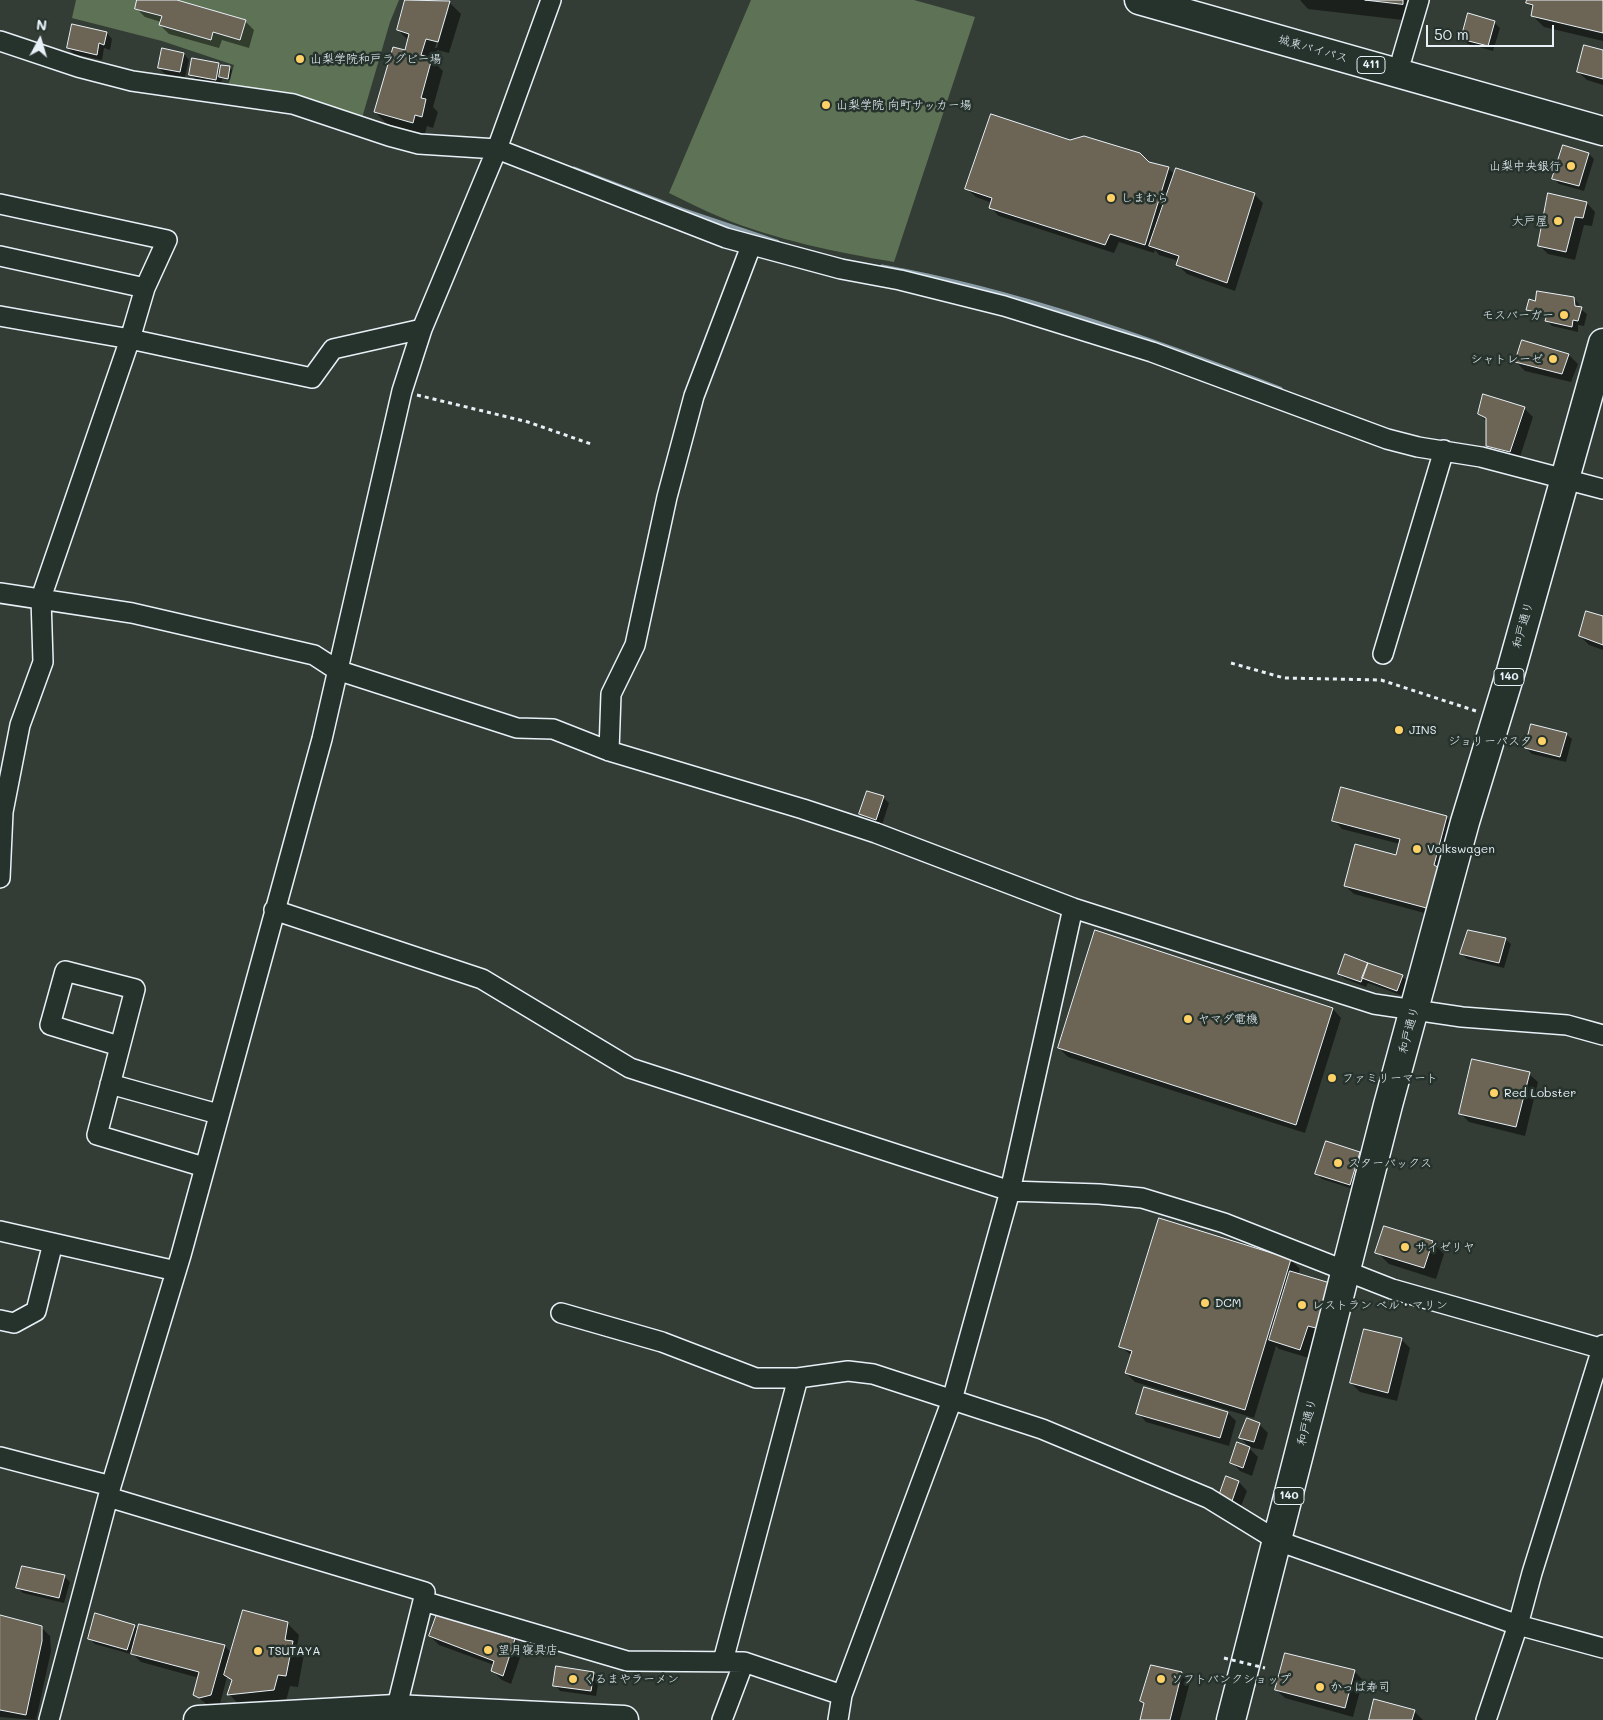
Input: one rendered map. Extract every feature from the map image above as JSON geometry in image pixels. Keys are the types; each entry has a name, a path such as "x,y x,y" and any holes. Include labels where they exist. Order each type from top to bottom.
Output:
{"highway":[{"name":"城東バイパス","path":"1139,0 1603,131"},
{"name":"城東バイパス","path":"1201,0 1603,113"},
{"name":"和戸通り","path":"1231,1720 1278,1541 1345,1270 1414,1010 1465,822 1603,344"},
{"path":"198,1720 396,1710 624,1720"}],"street":[{"path":"49,1720 109,1492 176,1271 322,739 402,391 422,329 497,149 550,0"},
{"path":"1402,58 1419,0"},
{"path":"0,42 78,67 132,81 293,104 389,136 420,144 497,149 751,246 841,269 981,300 1152,352 1387,439 1565,478 1603,490"},
{"path":"0,204 166,240 145,288 130,339 41,598 43,662 20,725 3,812 0,878"},
{"path":"609,750 611,694 635,645 667,497 694,396 751,246"},
{"path":"0,256 145,288"},
{"path":"0,316 130,339 312,378 333,349 422,329"},
{"path":"1382,654 1444,450"},
{"path":"0,593 132,613 314,655 337,670 517,728 553,729 609,750 876,833 1074,908 1374,1004 1462,1017 1567,1025 1603,1035"},
{"path":"838,1720 842,1695 866,1626 952,1400 1010,1191 1074,908"},
{"path":"274,910 482,979 630,1068 1010,1191 1099,1194 1142,1198 1224,1223 1392,1289 1603,1347 1535,1564 1518,1625 1486,1720"},
{"path":"119,1046 50,1026 66,971 134,989 97,1135 204,1167"},
{"path":"110,1084 218,1114"},
{"path":"0,1231 176,1271"},
{"path":"0,1320 14,1324 36,1311 53,1243"},
{"path":"560,1313 662,1342 756,1378 798,1378 848,1371 873,1374 1042,1429 1208,1498 1278,1541 1518,1625 1603,1648"},
{"path":"723,1660 798,1378"},
{"path":"0,1457 425,1592 396,1710"},
{"path":"423,1601 627,1661 723,1660 744,1662 842,1695"},
{"path":"722,1720 744,1662"}],"path":[{"path":"402,391 528,422 591,444"},
{"path":"1231,663 1284,678 1381,680 1472,710 1497,716"},
{"path":"1224,1658 1265,1668"}],"green space":[{"name":"山梨学院和戸ラグビー場","path":"76,0 399,0 390,22 362,118 263,90 228,86 234,65 162,41 72,18"},
{"name":"山梨学院 向町サッカー場","path":"751,0 914,0 975,17 894,262 784,239 720,217 669,193"}],"building":[{"path":"137,0 177,0 246,20 240,40 213,32 211,40 159,25 162,16 135,9"},
{"path":"405,0 450,1 438,42 426,39 421,55 432,58 421,98 426,99 422,117 415,115 413,123 374,112 393,47 405,50 409,34 397,30"},
{"path":"1365,0 1403,0 1403,4"},
{"path":"1527,0 1603,0 1603,33 1531,16 1533,5 1526,3"},
{"path":"1468,13 1495,21 1488,46 1461,39"},
{"path":"72,24 107,32 104,45 99,43 97,55 67,48"},
{"path":"1584,45 1603,50 1603,79 1577,72"},
{"path":"162,48 184,53 180,72 158,68"},
{"path":"192,58 219,63 216,80 189,75"},
{"path":"221,65 230,66 228,79 219,77"},
{"path":"991,114 1070,140 1084,136 1140,153 1149,162 1169,167 1145,245 1110,234 1105,245 989,208 992,198 965,189"},
{"name":"山梨中央銀行","path":"1563,145 1589,153 1579,186 1552,179"},
{"path":"1176,168 1255,193 1227,283 1176,265 1179,256 1149,246"},
{"name":"大戸屋","path":"1548,193 1587,202 1583,218 1575,217 1566,252 1538,246"},
{"path":"1537,291 1574,297 1575,306 1582,307 1578,321 1573,320 1572,327 1545,321 1547,314 1526,310 1529,299 1535,301"},
{"path":"1522,340 1569,354 1562,374 1515,362"},
{"path":"1483,394 1525,407 1510,452 1486,446 1486,418 1478,414"},
{"path":"1586,611 1603,616 1603,645 1579,636"},
{"path":"1531,724 1567,733 1560,757 1525,748"},
{"name":"Volkswagen","path":"1341,787 1447,816 1434,865 1445,871 1434,910 1344,886 1355,844 1396,855 1400,839 1332,821"},
{"path":"867,791 884,796 876,820 859,814"},
{"path":"1095,930 1333,1008 1296,1125 1058,1048"},
{"path":"1468,930 1506,938 1499,963 1460,954"},
{"path":"1345,954 1368,963 1361,982 1338,974"},
{"path":"1368,963 1403,975 1397,991 1362,978"},
{"name":"Red Lobster","path":"1472,1059 1530,1072 1516,1127 1459,1114"},
{"name":"スターバックス","path":"1326,1141 1360,1152 1350,1185 1315,1174"},
{"name":"DCM","path":"1159,1218 1291,1259 1245,1410 1125,1373 1132,1351 1119,1347"},
{"path":"1384,1226 1433,1241 1424,1268 1375,1253"},
{"name":"レストラン ベル・マリン","path":"1290,1271 1330,1283 1316,1328 1308,1326 1300,1350 1269,1340"},
{"path":"1364,1329 1402,1338 1388,1393 1350,1383"},
{"path":"1144,1387 1228,1412 1220,1438 1136,1414"},
{"path":"1247,1418 1260,1423 1254,1442 1239,1438"},
{"path":"1237,1442 1250,1447 1243,1468 1230,1463"},
{"path":"1226,1476 1239,1481 1232,1501 1219,1496"},
{"path":"22,1566 65,1575 59,1598 16,1588"},
{"path":"243,1610 288,1622 285,1640 293,1641 286,1676 278,1675 274,1690 227,1695 232,1680 224,1675"},
{"path":"95,1613 135,1625 127,1650 88,1639"},
{"name":"望月寝具店","path":"437,1614 515,1639 503,1676 491,1671 494,1661 429,1636"},
{"path":"0,1615 42,1626 42,1641 26,1715 0,1710"},
{"path":"139,1624 225,1645 211,1695 199,1698 193,1695 199,1672 131,1654"},
{"path":"1285,1653 1355,1670 1345,1708 1275,1690"},
{"path":"1151,1665 1182,1672 1170,1720 1140,1720 1144,1703 1140,1701"},
{"name":"くるまやラーメン","path":"556,1666 594,1672 591,1691 553,1686"},
{"path":"1374,1699 1415,1710 1412,1720 1369,1720"}],"waterway":[{"path":"574,169 682,210 777,242"},
{"path":"882,267 933,277 1034,303 1134,335 1280,389"}],"place":[{"name":"山梨学院和戸ラグビー場","path":"300,59"},
{"name":"山梨学院 向町サッカー場","path":"826,105"},
{"name":"山梨中央銀行","path":"1571,166"},
{"name":"しまむら","path":"1111,198"},
{"name":"大戸屋","path":"1558,221"},
{"name":"モスバーガー","path":"1564,315"},
{"name":"シャトレーゼ","path":"1553,359"},
{"name":"JINS","path":"1399,730"},
{"name":"ジョリーパスタ","path":"1542,741"},
{"name":"Volkswagen","path":"1417,849"},
{"name":"ヤマダ電機","path":"1188,1019"},
{"name":"ファミリーマート","path":"1332,1078"},
{"name":"Red Lobster","path":"1494,1093"},
{"name":"スターバックス","path":"1338,1163"},
{"name":"サイゼリヤ","path":"1405,1247"},
{"name":"DCM","path":"1205,1303"},
{"name":"レストラン ベル・マリン","path":"1302,1305"},
{"name":"望月寝具店","path":"488,1650"},
{"name":"TSUTAYA","path":"258,1651"},
{"name":"くるまやラーメン","path":"573,1679"},
{"name":"ソフトバンクショップ","path":"1161,1679"},
{"name":"かっぱ寿司","path":"1320,1687"}]}
